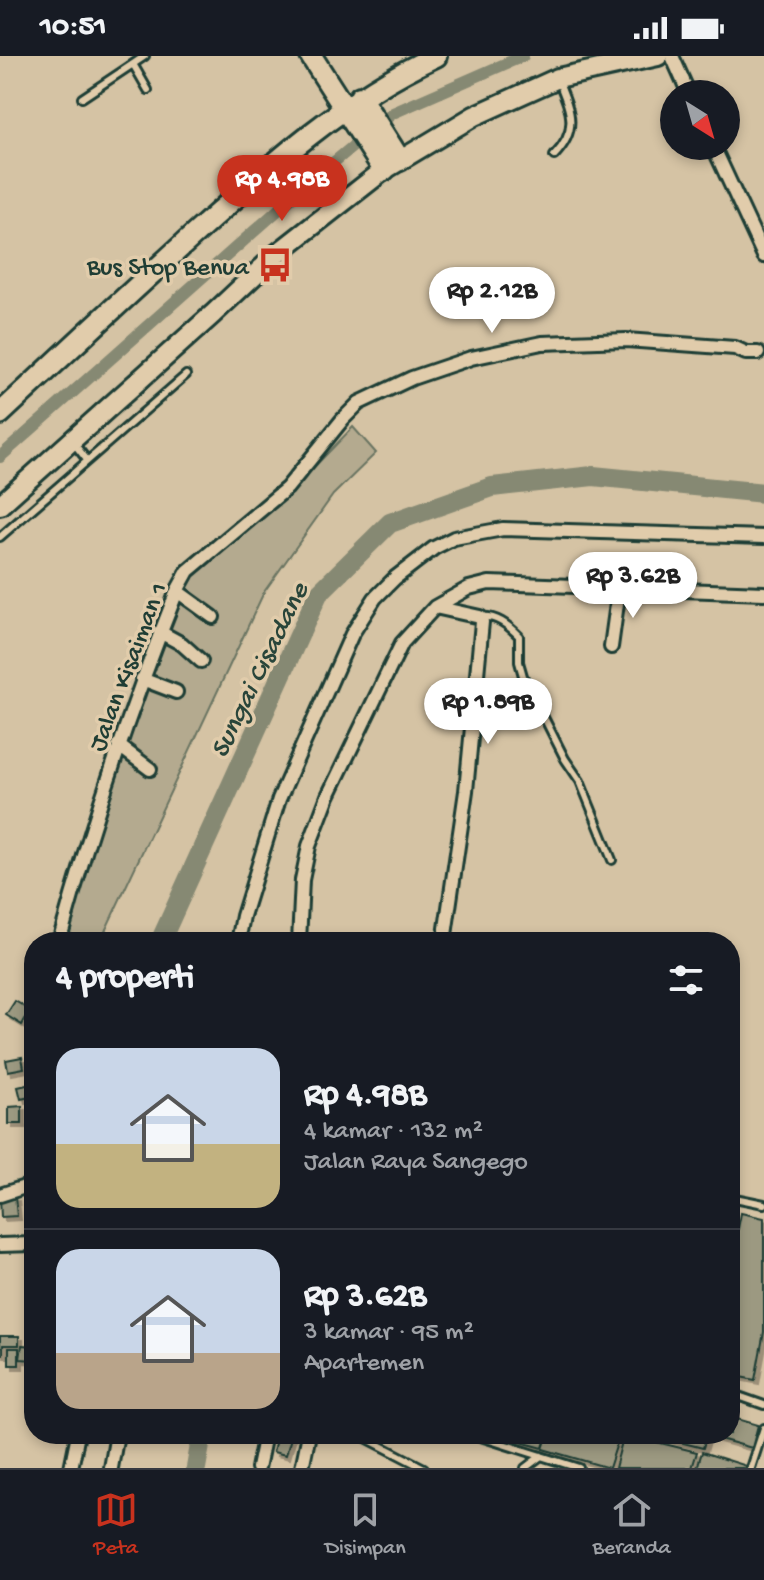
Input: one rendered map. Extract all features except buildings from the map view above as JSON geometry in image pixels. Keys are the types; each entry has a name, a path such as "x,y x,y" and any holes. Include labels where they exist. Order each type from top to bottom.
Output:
{"main road":[{"path":"311,56 355,107 389,160"},
{"path":"0,414 252,182 355,107 436,56"}],"street":[{"path":"0,505 278,253 389,160 474,116 558,78 658,56"},
{"path":"672,56 683,80"},
{"path":"719,160 764,256"},
{"name":"Jalan Kisaiman 1","path":"62,932 118,745 160,632 188,571 287,488 359,403 412,378 471,358 542,343 626,340 735,348 746,353 758,353"},
{"path":"240,932 279,799 352,634 375,598 434,548 454,538 503,529 764,537"},
{"path":"299,932 302,880 309,846 328,796 402,643 435,607 469,588 489,583 764,593"},
{"path":"611,647 619,589"},
{"path":"177,591 213,617"},
{"path":"435,607 480,617 482,637 466,791 445,932"},
{"path":"160,632 182,644 201,661"},
{"path":"142,679 176,692"},
{"path":"118,745 150,769"},
{"path":"0,1195 24,1187"},
{"path":"0,1245 24,1244"},
{"path":"71,1468 76,1444"},
{"path":"111,1468 115,1444"},
{"path":"258,1468 263,1444"},
{"path":"302,1468 307,1444"}],"lane":[{"path":"82,98 145,56"},
{"path":"133,64 148,90"},
{"path":"554,156 568,137 572,115 558,78"},
{"path":"0,537 186,375"},
{"path":"71,440 87,460"},
{"path":"480,617 489,616 507,624 519,636 519,662 523,676 565,759 580,781 612,860"},
{"path":"740,1199 764,1204"},
{"path":"740,1397 764,1405"},
{"path":"751,1468 764,1428"},
{"path":"377,1444 424,1468"},
{"path":"503,1444 579,1468"},
{"path":"525,1468 541,1456"}],"shaded area":[{"path":"353,427 376,453 333,495 264,592 105,932 57,932 110,751 176,579 291,491"}],"waterway":[{"path":"0,457 304,187 393,113 523,56"},
{"name":"Sungai Cisadane","path":"165,932 318,594 390,523 492,487 593,476 764,493"},
{"name":"Sungai Cisadane","path":"196,1468 200,1444"}],"place":[{"name":"Bus Stop Benua","path":"275,265"}]}
